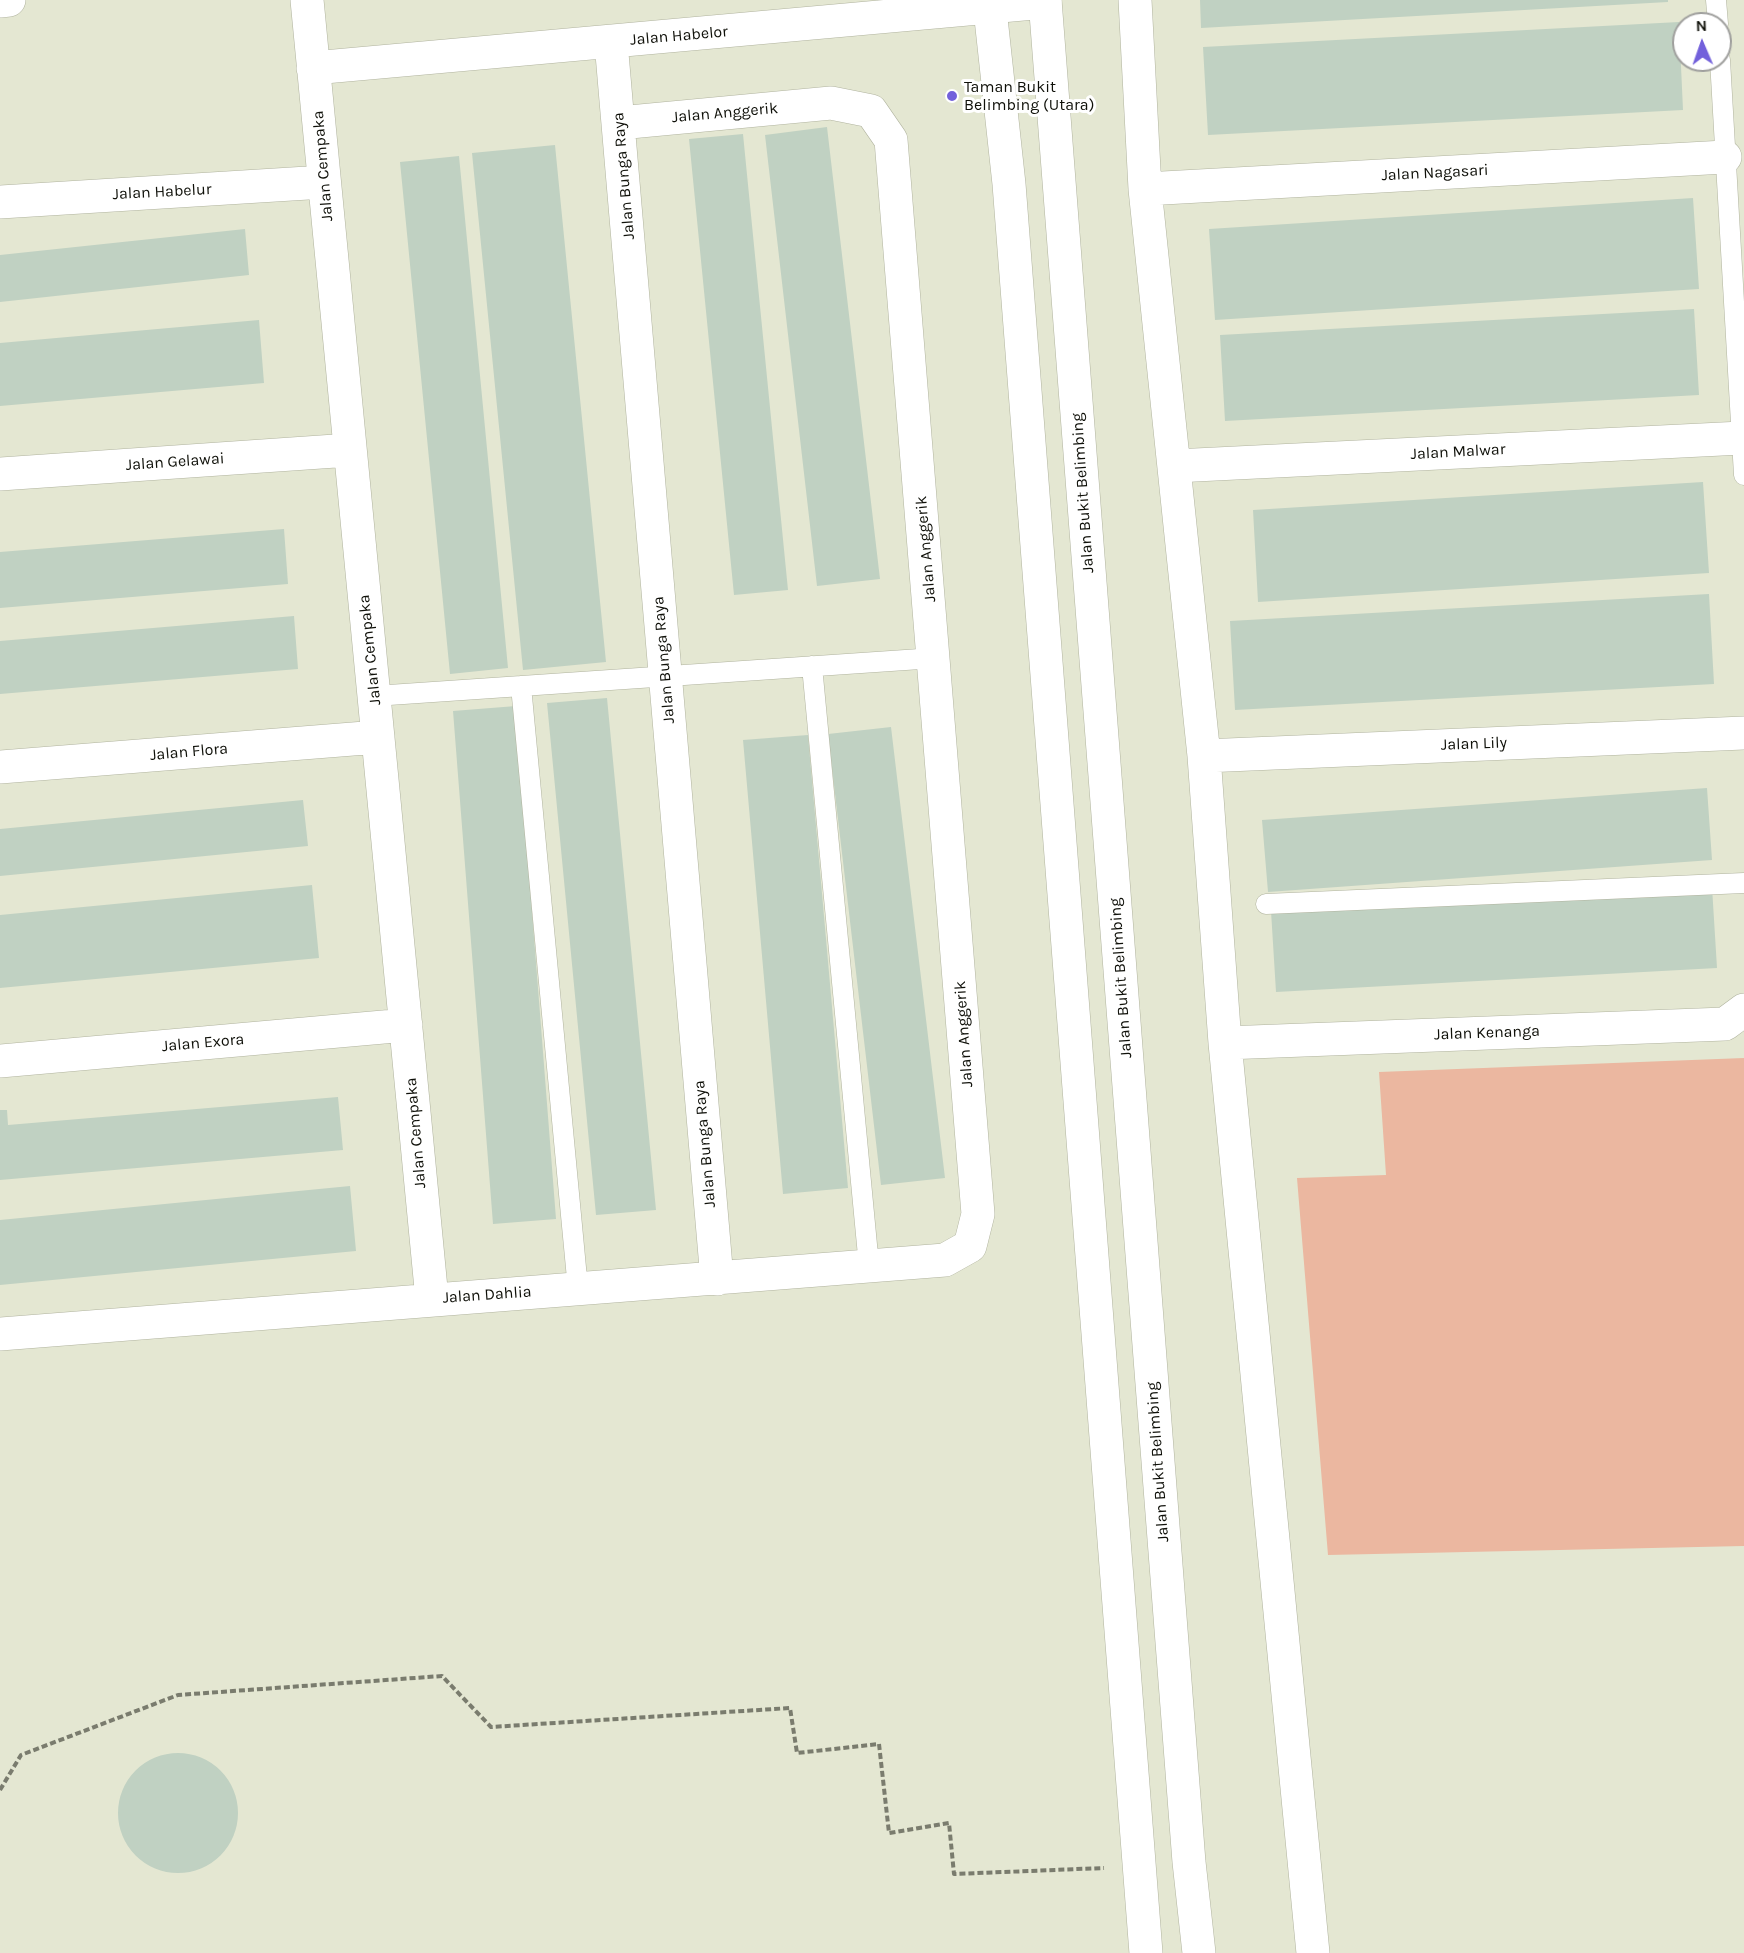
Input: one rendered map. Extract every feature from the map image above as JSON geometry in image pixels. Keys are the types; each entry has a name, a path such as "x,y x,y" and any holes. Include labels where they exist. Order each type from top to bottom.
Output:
{"street":[{"path":"0,0 9,0"},
{"name":"Jalan Cempaka","path":"307,0 432,1299"},
{"path":"1135,0 1145,189 1204,756 1226,1043 1313,1953"},
{"name":"Jalan Habelor","path":"314,68 611,42 883,9 1045,1"},
{"name":"Jalan Bukit Belimbing","path":"1045,1 1186,1827 1199,1953"},
{"path":"989,4 1010,196 1146,1953"},
{"name":"Jalan Bunga Raya","path":"611,42 717,1279"},
{"name":"Jalan Anggerik","path":"619,123 831,103 871,111 891,140 935,658 978,1214 970,1246"},
{"name":"Jalan Nagasari","path":"1145,189 1725,157"},
{"name":"Jalan Habelur","path":"0,202 324,182"},
{"name":"Jalan Malwar","path":"1175,465 1742,438"},
{"name":"Jalan Gelawai","path":"0,474 350,450"},
{"name":"Jalan Lily","path":"1204,756 1744,733"},
{"name":"Jalan Flora","path":"0,767 378,736"},
{"name":"Jalan Kenanga","path":"1226,1043 1725,1024 1744,1010"},
{"name":"Jalan Exora","path":"0,1061 406,1025"},
{"name":"Jalan Dahlia","path":"0,1334 945,1260 970,1246"}],"lane":[{"path":"1721,72 1744,475"},
{"path":"374,696 935,658"},
{"path":"812,666 869,1266"},
{"path":"521,686 578,1289"},
{"path":"1266,904 1744,884"}],"path":[{"path":"0,1790 21,1755 178,1695 441,1676 491,1727 790,1708 797,1753 879,1744 889,1833 949,1823 954,1874 1138,1866"}],"shaded area":[{"path":"1744,1058 1744,1546 1328,1555 1297,1178 1386,1175 1379,1072"}],"building":[{"path":"1200,0 1668,0 1668,2 1201,28"},
{"path":"1672,22 1672,72 1681,72 1683,110 1208,135 1203,47"},
{"path":"827,127 880,579 817,586 765,135"},
{"path":"743,134 788,590 734,595 689,139"},
{"path":"555,145 606,662 523,670 472,153"},
{"path":"459,156 508,668 450,674 400,162"},
{"path":"1693,198 1699,289 1215,320 1209,229"},
{"path":"245,229 249,275 0,302 0,255"},
{"path":"1694,309 1699,395 1225,421 1220,335"},
{"path":"259,320 264,383 0,406 0,343"},
{"path":"1703,482 1709,573 1258,602 1253,510"},
{"path":"284,529 288,584 0,608 0,552"},
{"path":"1709,594 1714,684 1235,710 1230,621"},
{"path":"294,616 298,669 0,694 0,641"},
{"path":"607,698 656,1210 596,1215 547,703"},
{"path":"516,706 556,1219 493,1224 453,711"},
{"path":"891,727 945,1178 881,1185 828,734"},
{"path":"808,735 848,1188 783,1194 743,740"},
{"path":"1707,788 1712,860 1268,892 1262,820"},
{"path":"303,800 308,846 0,876 0,829"},
{"path":"312,885 319,958 0,988 0,915"},
{"path":"1712,887 1717,968 1276,992 1271,911"},
{"path":"338,1097 343,1150 0,1180 0,1110 7,1110 8,1125"},
{"path":"350,1186 356,1251 0,1285 0,1220"},
{"path":"178,1753 201,1758 220,1771 233,1790 238,1813 233,1836 220,1855 201,1868 178,1873 155,1868 136,1855 123,1836 118,1813 123,1790 136,1771 155,1758"}],"place":[{"name":"Taman Bukit Belimbing (Utara)","path":"952,96"}]}
